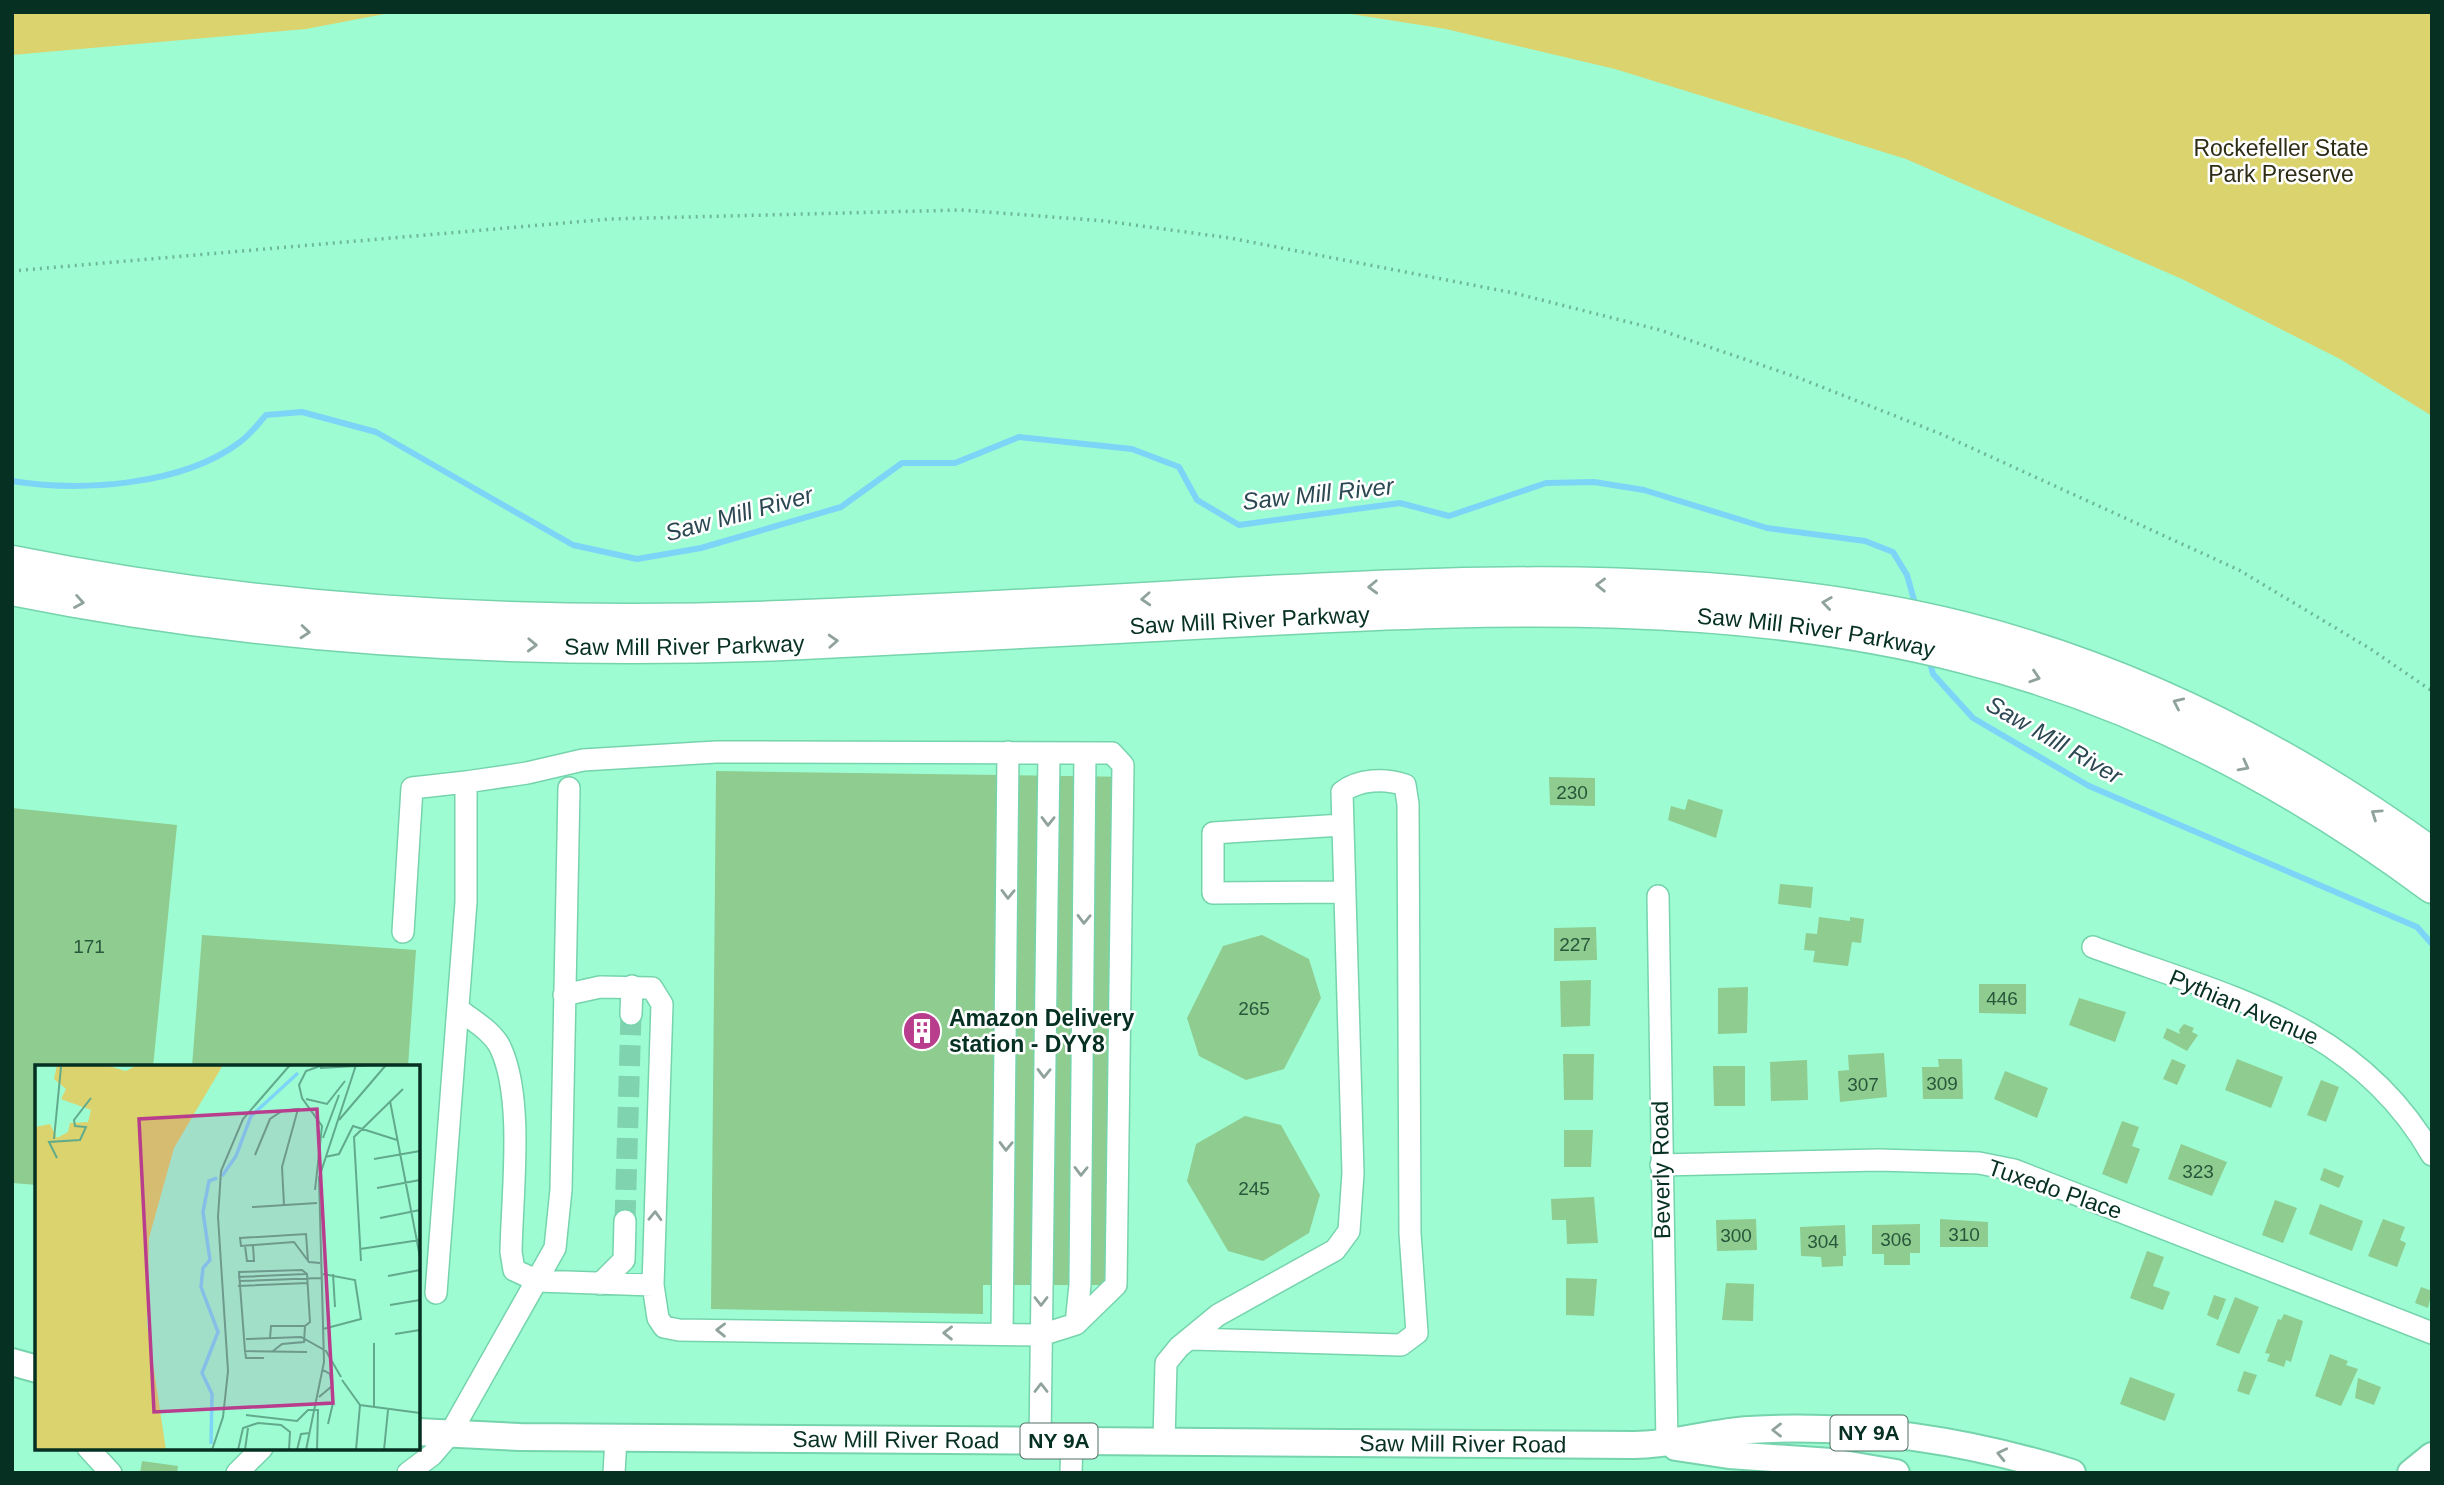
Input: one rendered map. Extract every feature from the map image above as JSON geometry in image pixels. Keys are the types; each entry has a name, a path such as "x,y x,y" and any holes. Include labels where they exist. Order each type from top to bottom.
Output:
{"highway":[{"name":"Saw Mill River Parkway","path":"12,562 94,578 236,597 392,612 533,619 779,617 1324,589 1520,584 1715,590 1899,628 1970,658 2088,695 2160,724 2230,758 2343,824 2432,887"},
{"name":"Saw Mill River Parkway","path":"12,589 91,604 246,626 387,639 544,646 765,644 1348,615 1515,610 1710,617 1826,629 1958,627 2060,657 2205,716 2342,792 2432,854"}],"main road":[{"path":"12,1362 35,1368"},
{"name":"Saw Mill River Road","path":"420,1432 616,1438 1667,1445 1753,1430 1846,1432 1951,1444 2071,1472"},
{"name":"Saw Mill River Road","path":"1667,1445 1702,1452 1831,1462 1896,1473"},
{"path":"2411,1473 2432,1456"}],"street":[{"path":"1002,1334 1008,752"},
{"path":"402,932 412,788 527,773 583,760 690,753 1112,752 1123,765 1124,777 1116,1285 1076,1324 1041,1335 679,1330 664,1327 658,1318 653,1285 662,1004 652,988 632,986 600,987 565,995"},
{"path":"1040,1441 1049,753"},
{"path":"1076,1324 1080,1285 1085,753"},
{"path":"1164,1441 1167,1363 1179,1347 1218,1315 1335,1250 1349,1231 1353,1173 1342,792 1354,783 1394,781 1405,785 1408,804 1410,1233 1417,1333 1401,1345 1191,1339"},
{"path":"436,1293 468,841 466,782"},
{"path":"408,1473 432,1455 450,1434 555,1248 561,1190 569,788"},
{"path":"1342,825 1213,833 1213,893 1345,892"},
{"name":"Beverly Road","path":"1658,896 1667,1445"},
{"name":"Pythian Avenue","path":"2093,947 2254,1006 2324,1040 2355,1061 2385,1089 2432,1155"},
{"path":"631,1014 632,986"},
{"path":"458,1009 484,1029 500,1047 513,1092 514,1270 538,1281 653,1285"},
{"name":"Tuxedo Place","path":"1661,1164 1879,1160 1979,1163 2014,1170 2432,1333"},
{"path":"600,1284 624,1260 625,1221"},
{"path":"614,1473 616,1438"},
{"path":"1071,1473 1072,1441"},
{"path":"90,1450 111,1473"},
{"path":"237,1473 260,1450"}],"path":[{"path":"12,271 610,219 961,209 1105,221 1230,238 1554,303 1660,330 1799,377 1941,434 2239,570 2369,648 2432,691"}],"green space":[{"path":"12,12 395,12 306,29 12,55"},
{"name":"Rockefeller State Park Preserve","path":"1338,12 2432,12 2432,416 2340,359 2182,279 1906,159 1615,69 1446,29"}],"building":[{"name":"Amazon Delivery station - DYY8","path":"716,771 1134,777 1126,1285 983,1285 983,1314 711,1309"},
{"path":"1549,777 1595,778 1595,806 1550,805"},
{"path":"1688,799 1723,810 1716,838 1668,820 1671,806 1685,810"},
{"path":"12,808 177,825 153,1065 35,1065 35,1185 12,1183"},
{"path":"1780,884 1813,887 1811,908 1778,904"},
{"path":"1819,917 1850,921 1850,917 1864,919 1861,943 1852,942 1848,966 1813,962 1815,951 1804,950 1806,933 1817,934"},
{"path":"1596,927 1597,960 1554,961 1554,928"},
{"path":"202,935 416,950 408,1065 192,1065"},
{"path":"1262,935 1309,959 1321,998 1284,1069 1246,1080 1199,1056 1187,1018 1223,946"},
{"path":"1591,980 1590,1026 1561,1027 1560,981"},
{"path":"1979,984 2026,984 2026,1014 1979,1013"},
{"path":"1748,987 1747,1033 1718,1034 1718,988"},
{"path":"2079,998 2126,1012 2115,1042 2069,1025"},
{"path":"2184,1024 2194,1028 2192,1032 2198,1035 2187,1051 2163,1038 2167,1028 2180,1034 2179,1030"},
{"path":"1884,1053 1887,1097 1840,1102 1838,1071 1849,1070 1848,1055"},
{"path":"1563,1054 1594,1054 1593,1100 1564,1100"},
{"path":"1938,1059 1962,1059 1963,1099 1923,1099 1922,1067 1939,1067"},
{"path":"2172,1059 2186,1065 2177,1085 2163,1079"},
{"path":"2237,1059 2283,1077 2271,1108 2225,1090"},
{"path":"1807,1060 1808,1100 1771,1101 1770,1062"},
{"path":"1713,1066 1745,1066 1745,1106 1714,1106"},
{"path":"2005,1071 2048,1088 2037,1118 1994,1099"},
{"path":"2321,1080 2339,1087 2326,1122 2307,1115"},
{"path":"1245,1116 1281,1125 1320,1195 1309,1233 1263,1261 1228,1251 1187,1181 1196,1144"},
{"path":"2122,1121 2139,1127 2132,1146 2140,1149 2127,1184 2102,1174"},
{"path":"1564,1130 1593,1130 1591,1167 1564,1167"},
{"path":"2181,1144 2227,1162 2212,1196 2168,1179"},
{"path":"2324,1168 2344,1176 2339,1188 2320,1180"},
{"path":"1594,1197 1598,1243 1567,1244 1566,1220 1552,1220 1551,1199"},
{"path":"2275,1200 2297,1208 2283,1243 2262,1235"},
{"path":"2320,1204 2363,1221 2352,1251 2309,1234"},
{"path":"1756,1219 1757,1250 1717,1251 1716,1220"},
{"path":"1940,1219 1988,1222 1988,1247 1940,1247"},
{"path":"2383,1219 2405,1227 2400,1240 2406,1243 2397,1267 2368,1256"},
{"path":"1920,1224 1920,1253 1910,1253 1910,1265 1884,1265 1884,1254 1872,1254 1872,1225"},
{"path":"1845,1225 1846,1256 1843,1256 1843,1266 1822,1267 1821,1257 1801,1256 1800,1227"},
{"path":"2147,1251 2164,1257 2153,1286 2170,1292 2163,1310 2130,1298"},
{"path":"1566,1278 1597,1279 1594,1316 1566,1315"},
{"path":"1726,1283 1754,1284 1753,1321 1722,1320"},
{"path":"2421,1287 2432,1291 2428,1308 2415,1303"},
{"path":"2214,1295 2226,1299 2218,1320 2207,1315"},
{"path":"2235,1297 2259,1307 2239,1354 2216,1345"},
{"path":"2284,1314 2303,1321 2291,1362 2286,1360 2284,1367 2267,1361 2270,1354 2265,1353 2278,1319 2281,1320"},
{"path":"2330,1354 2348,1361 2346,1365 2358,1369 2341,1406 2315,1396"},
{"path":"2244,1371 2257,1375 2249,1395 2237,1391"},
{"path":"2130,1377 2175,1394 2165,1421 2120,1404"},
{"path":"2358,1378 2381,1387 2374,1405 2355,1398"},
{"path":"142,1461 178,1466 177,1473 140,1473"}],"waterway":[{"name":"Saw Mill River","path":"12,481 68,486 160,477 216,457 244,439 266,415 302,412 376,432 573,545 637,559 701,548 841,507 902,463 955,463 1019,437 1132,449 1179,467 1197,500 1239,525 1400,503 1449,516 1546,483 1594,482 1644,490 1767,528 1865,541 1893,552 1907,575 1916,607"},
{"name":"Saw Mill River","path":"1929,659 1933,674 1973,718 2089,786 2417,927 2432,944"}],"tunnel":[{"path":"625,1221 631,1014"}],"place":[{"name":"Amazon Delivery station - DYY8","path":"922,1031"}]}
